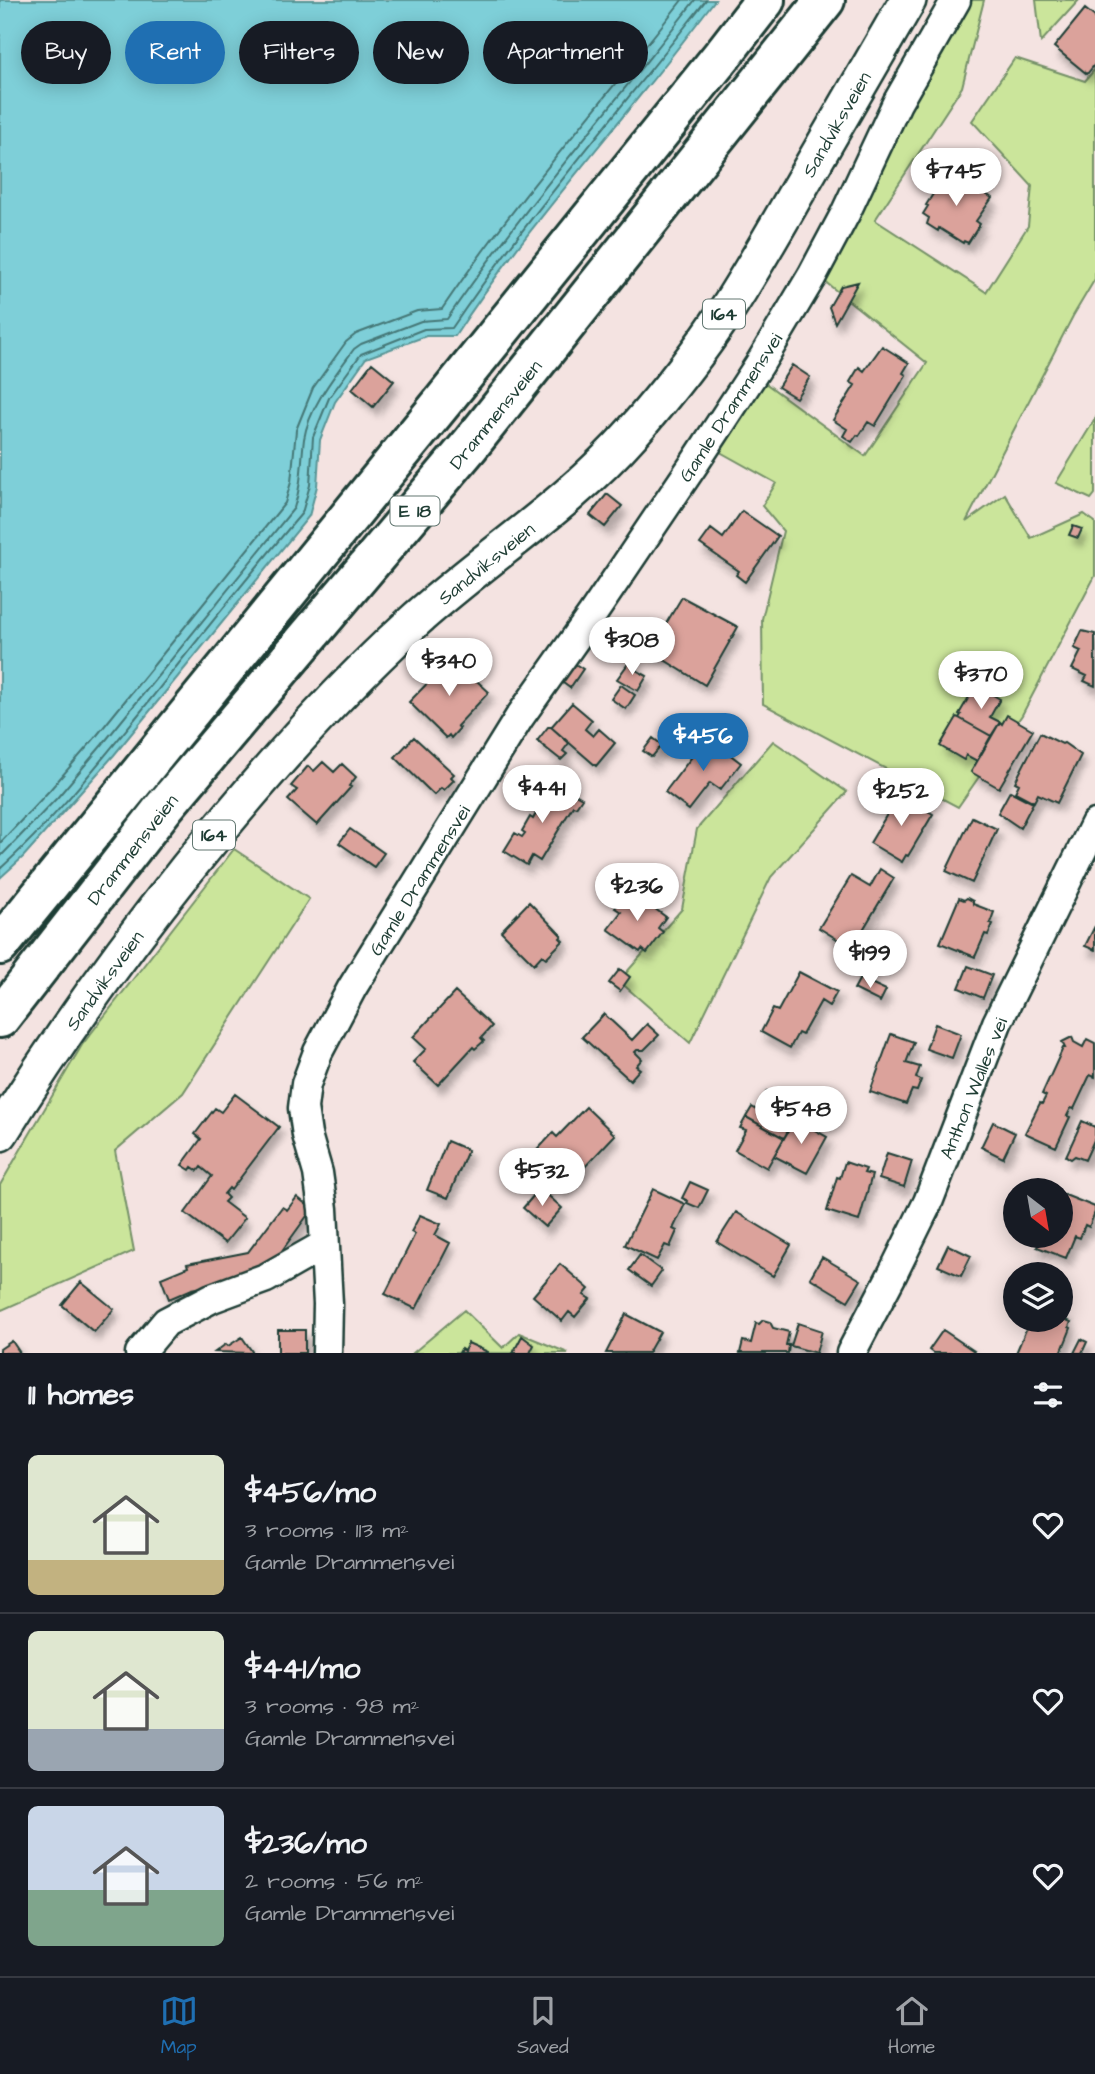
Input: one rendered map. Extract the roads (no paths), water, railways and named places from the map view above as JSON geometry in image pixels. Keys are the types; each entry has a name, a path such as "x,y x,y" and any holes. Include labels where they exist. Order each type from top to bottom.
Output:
{"highway":[{"name":"E 18","path":"0,945 445,399 765,0"},
{"name":"Drammensveien","path":"0,1018 165,806 470,445 825,0"}],"main road":[{"name":"Sandviksveien","path":"0,1133 113,964 225,822 297,739 411,624 600,466 659,401 702,346 744,282 908,0"}],"street":[{"name":"Gamle Drammensvei","path":"327,1353 328,1304 323,1209 303,1108 306,1084 318,1052 352,988 519,718 696,461 813,276 897,103 956,0"},
{"name":"Anthon Walles vei","path":"851,1353 928,1202 998,1023 1095,824"},
{"path":"139,1353 166,1322 212,1298 266,1279 324,1245"}],"water":[{"path":"0,0 715,0 522,242 455,336 426,336 366,358 335,402 320,440 317,486 309,516 114,755 23,857 0,878"}]}
